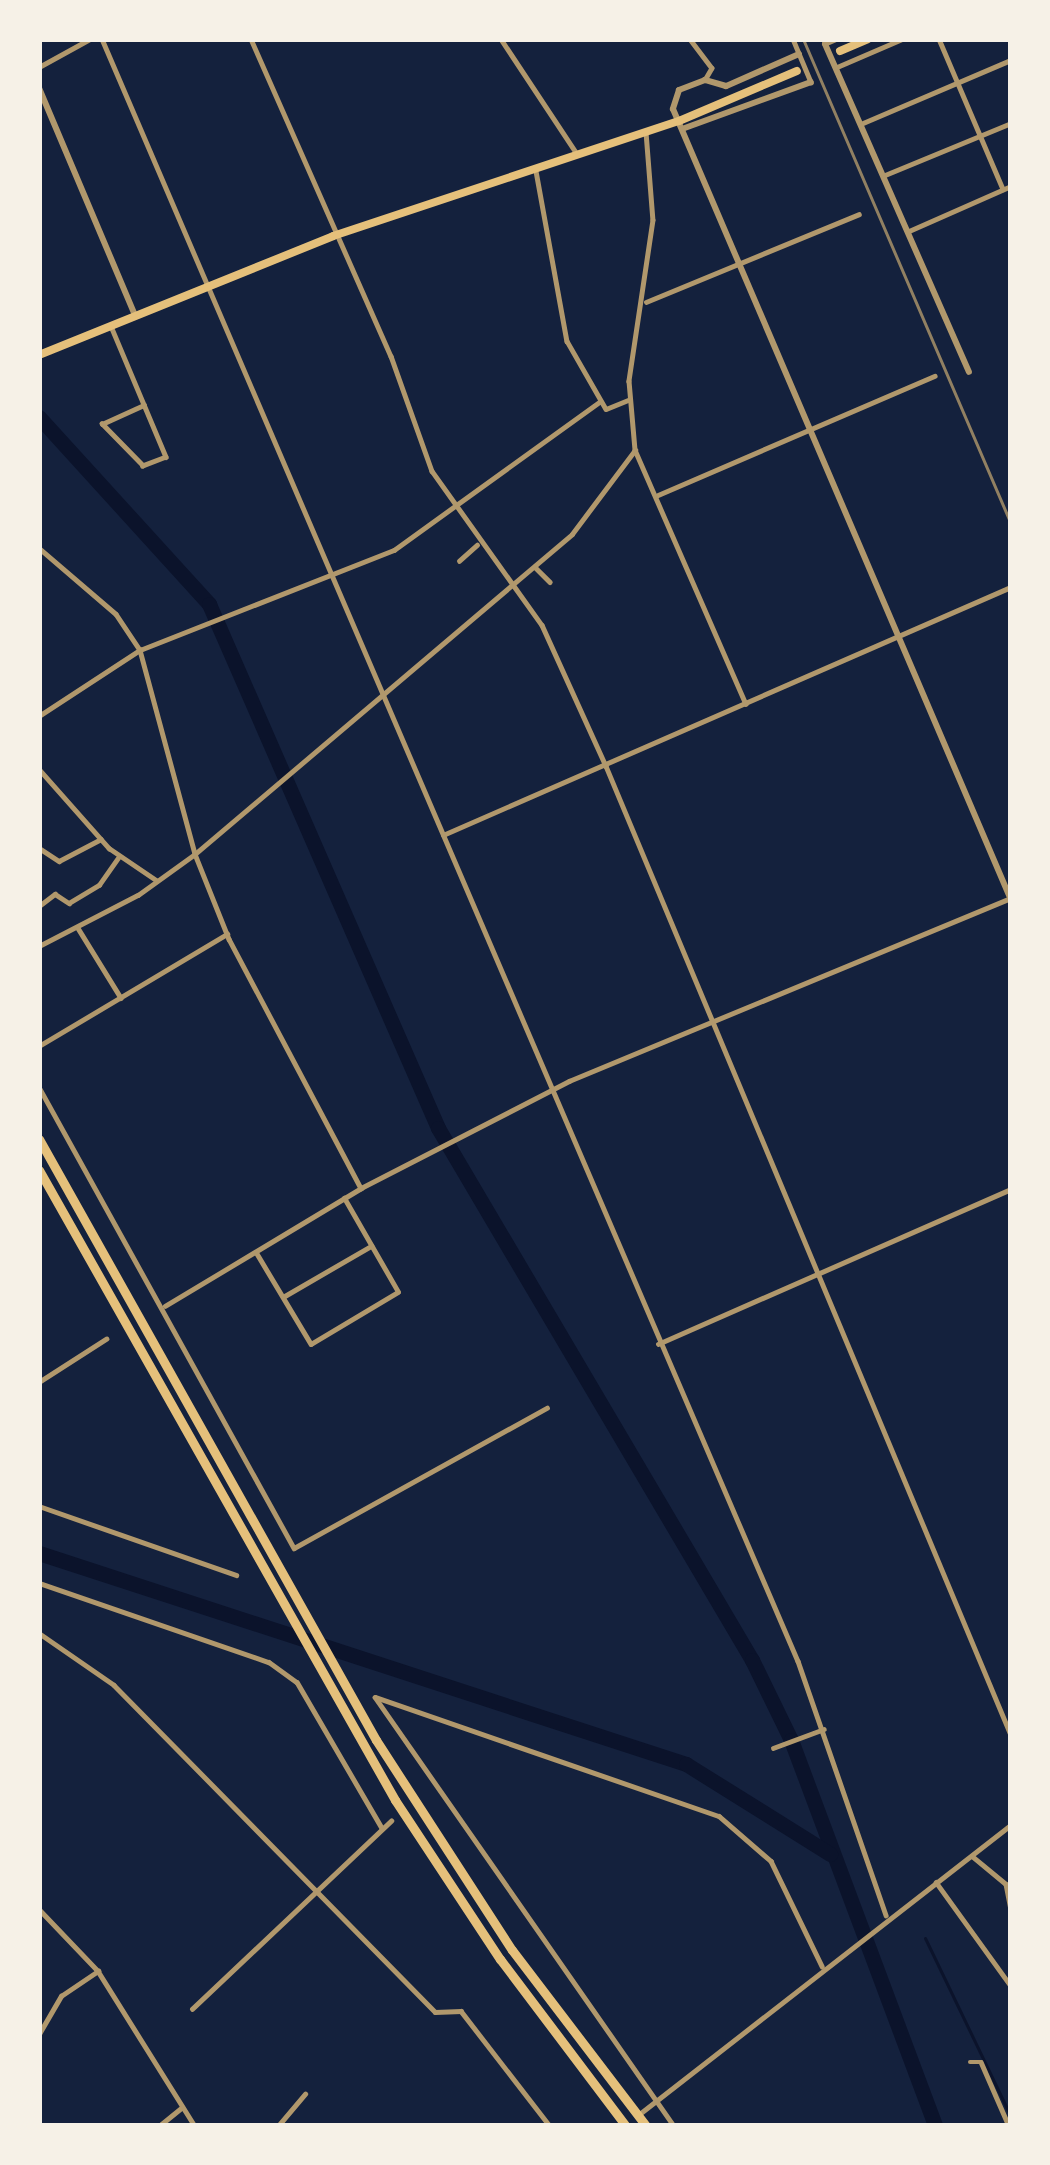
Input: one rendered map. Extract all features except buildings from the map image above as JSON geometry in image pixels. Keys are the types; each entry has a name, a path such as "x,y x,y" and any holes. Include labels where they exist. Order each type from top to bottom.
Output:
{"highway":[{"path":"39,1139 344,1686 512,1950 646,2126"},
{"path":"39,1170 324,1682 466,1908 626,2126"}],"main road":[{"path":"841,51 868,39"},
{"path":"39,355 333,236 535,166 681,125 797,70"}],"street":[{"path":"39,68 90,39"},
{"path":"102,39 823,1730 886,1915"},
{"path":"251,39 452,509 542,626 605,766 1011,1735"},
{"path":"501,39 577,154"},
{"path":"690,39 712,68 705,80"},
{"path":"681,125 811,82 793,39"},
{"path":"836,39 824,41 969,373"},
{"path":"837,67 902,39"},
{"path":"939,39 1003,189"},
{"path":"165,1306 361,1188 549,1092 1011,898 681,125 679,90 705,80 727,86 800,54"},
{"path":"863,123 1011,60"},
{"path":"39,88 135,315"},
{"path":"885,175 1011,123"},
{"path":"646,132 653,220 646,302 628,400 635,450 746,704"},
{"path":"535,166 561,321 598,402 606,409 628,400"},
{"path":"909,231 1011,186"},
{"path":"646,302 859,214"},
{"path":"111,326 166,457 143,466 102,424 144,405"},
{"path":"658,495 934,376"},
{"path":"39,716 140,650 394,550 598,402"},
{"path":"39,946 77,928 195,854 572,534 635,450"},
{"path":"459,561 477,544"},
{"path":"39,548 116,614 140,650 195,854 227,934 361,1188"},
{"path":"535,567 550,582"},
{"path":"443,836 1011,587"},
{"path":"39,770 100,839 157,880"},
{"path":"39,848 59,861 100,839"},
{"path":"39,906 55,894 69,903 99,886 119,856"},
{"path":"77,928 121,998"},
{"path":"39,1046 227,934"},
{"path":"39,1087 165,1306 294,1548 547,1408"},
{"path":"658,1344 1011,1189"},
{"path":"256,1252 311,1344 398,1292 344,1198"},
{"path":"283,1297 371,1246"},
{"path":"165,1306 175,1301"},
{"path":"39,1382 106,1339"},
{"path":"39,1506 236,1575"},
{"path":"39,1583 283,1672 297,1682 382,1828"},
{"path":"39,1633 114,1685 320,1889 435,2012 461,2011 550,2126"},
{"path":"674,2126 429,1785 374,1696 719,1816 771,1861 822,1966"},
{"path":"773,1748 823,1730"},
{"path":"192,2009 392,1821"},
{"path":"642,2112 886,1915 1011,1825"},
{"path":"971,1855 1006,1884 1011,1910"},
{"path":"936,1882 1011,1986"},
{"path":"39,1909 98,1971 195,2126"},
{"path":"39,2034 61,1996 98,1971"},
{"path":"970,2062 981,2062 1009,2126"},
{"path":"278,2126 304,2094"},
{"path":"159,2126 181,2108"}],"waterway":[{"path":"39,417 209,604 438,1128 752,1660 791,1740 935,2126"},
{"path":"39,1553 686,1764 830,1854"},
{"path":"925,1938 1011,2117"}],"railway":[{"path":"803,39 1011,524"}]}
